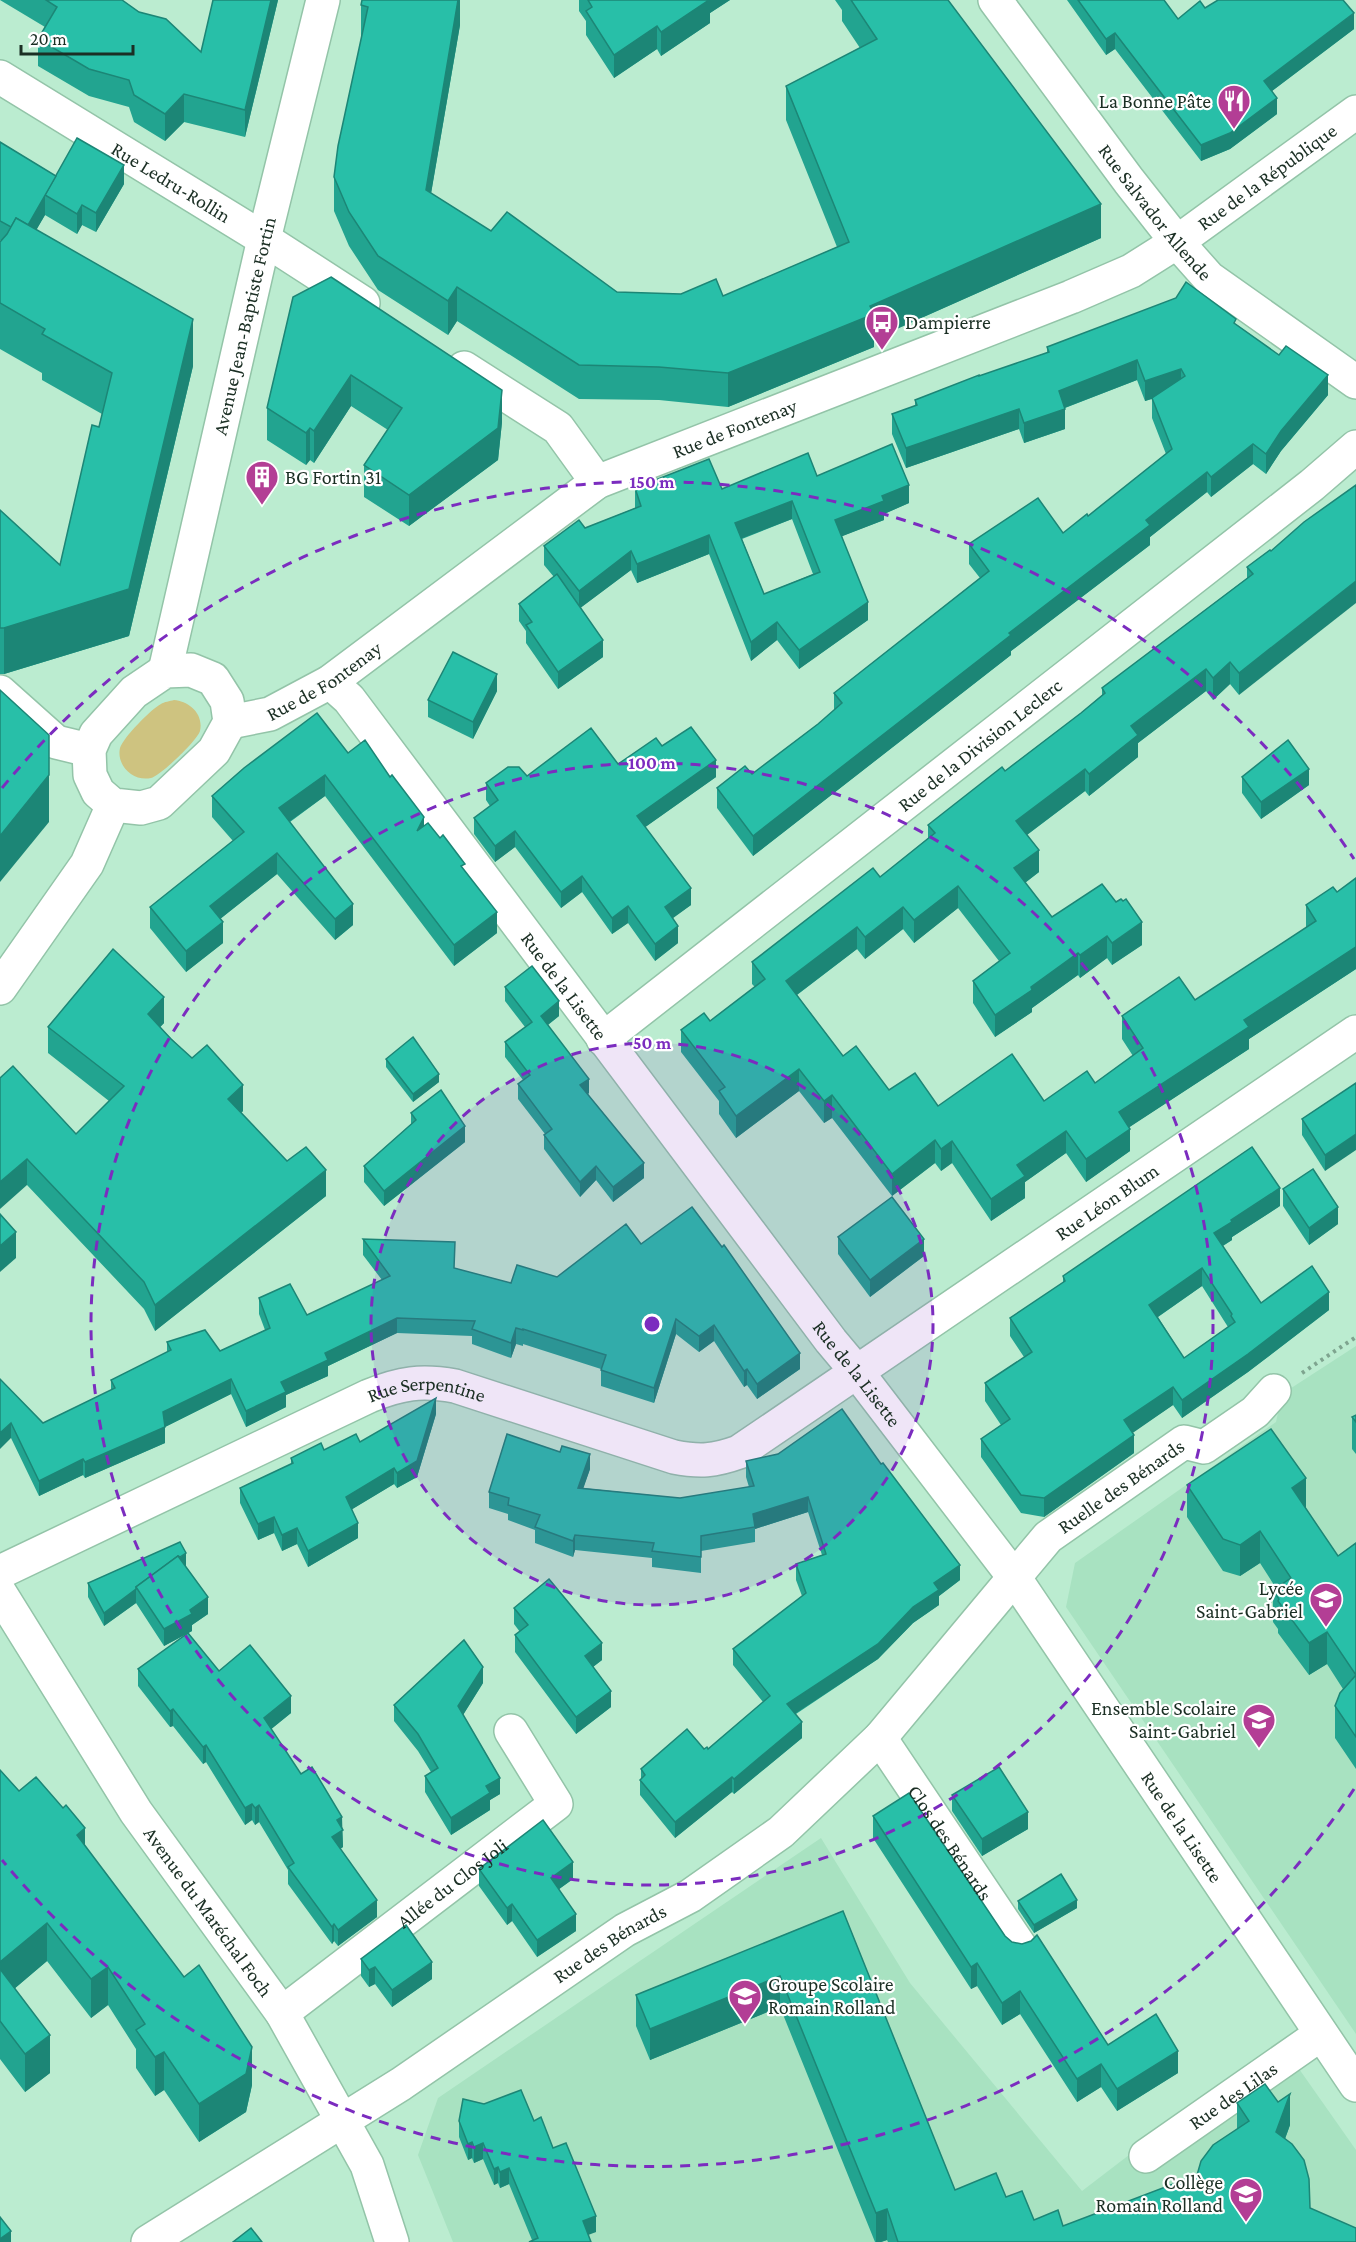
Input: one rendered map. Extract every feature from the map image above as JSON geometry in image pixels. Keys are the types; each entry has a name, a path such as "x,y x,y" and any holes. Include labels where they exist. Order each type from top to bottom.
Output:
{"street":[{"name":"Avenue Jean-Baptiste Fortin","path":"167,662 264,239 323,0"},
{"name":"Rue Salvador Allende","path":"994,0 1128,181 1209,278 1356,382"},
{"name":"Rue Ledru-Rollin","path":"0,77 264,239 388,320"},
{"name":"Rue de la République","path":"1177,242 1356,112"},
{"name":"Rue de Fontenay","path":"230,722 270,714 330,682 597,482 1071,297 1131,271 1177,242"},
{"path":"438,352 558,428 597,482"},
{"name":"Rue de la Division Leclerc","path":"603,1039 1303,493 1356,447"},
{"path":"167,662 213,679 227,701 230,722 214,751 159,803 141,808 113,805 98,792 90,775 88,750 96,734 134,692 167,662"},
{"name":"Rue de la Lisette","path":"330,682 350,699 831,1341 1014,1577 1356,2085"},
{"path":"0,692 56,742 88,750"},
{"path":"0,988 87,864 113,805"},
{"name":"Rue Léon Blum","path":"857,1372 1356,1032"},
{"name":"Rue Serpentine","path":"0,1572 394,1386 415,1382 434,1382 455,1386 674,1457 695,1461 718,1459 739,1452 857,1372"},
{"name":"Ruelle des Bénards","path":"1014,1577 1048,1537 1184,1442 1204,1447 1255,1412 1274,1391"},
{"name":"Rue des Bénards","path":"148,2242 401,2084 625,1930 690,1896 782,1832 880,1738 959,1646 1014,1577"},
{"name":"Avenue du Maréchal Foch","path":"0,1593 136,1812 282,2013 367,2165 392,2242"},
{"name":"Allée du Clos Joli","path":"282,2013 556,1804 511,1731"},
{"name":"Clos des Bénards","path":"880,1738 1021,1948"},
{"name":"Rue des Lilas","path":"1146,2156 1321,2034"}],"path":[{"path":"1274,1391 1356,1337"}],"shaded area":[{"path":"174,700 194,709 200,719 200,731 178,757 156,776 138,778 128,771 121,761 119,755 122,743 151,712 162,703"},
{"name":"Ensemble Scolaire Saint-Gabriel","path":"1356,1346 1356,2034 1066,1607 1075,1563 1276,1422 1282,1394"},
{"name":"Groupe Scolaire Romain Rolland","path":"821,1838 910,1983 1082,2191 1129,2155 1140,2173 1297,2066 1356,2150 1356,2242 453,2242 418,2155 438,2098"}],"building":[{"path":"46,0 122,0 139,12 166,19 201,52 213,0 271,0 245,110 184,94 165,114 134,95 129,80 89,69 38,39 57,7"},
{"path":"362,0 458,0 426,190 491,231 507,212 617,292 681,294 716,279 723,296 849,242 786,86 877,39 851,0 948,0 1101,204 870,306 874,314 728,373 659,367 579,365 457,287 448,301 378,256 349,212 334,177 338,146 368,7 361,5"},
{"path":"588,0 709,0 661,32 657,26 614,55 586,11 592,7"},
{"path":"1078,0 1164,0 1178,19 1200,1 1205,8 1218,0 1343,0 1354,13 1264,81 1277,98 1230,133 1201,145 1115,33 1106,39"},
{"path":"77,138 124,165 96,213 82,205 77,214 45,195"},
{"path":"0,142 56,176 28,225 16,218 11,227 0,221"},
{"path":"16,218 193,319 129,589 0,628 0,510 60,565 92,425 99,427 112,373 42,334 45,329 0,303 0,242"},
{"path":"331,277 502,390 498,428 409,495 364,465 402,408 351,375 314,431 310,428 306,433 267,408 293,297"},
{"path":"1186,282 1236,319 1234,323 1279,355 1286,346 1328,375 1281,431 1266,454 1253,444 1211,477 1207,472 1146,520 1150,525 1009,633 1011,635 753,836 717,788 745,766 752,774 818,724 842,703 834,693 989,571 969,544 1038,498 1063,533 1172,449 1152,398 1185,376 1181,369 1145,381 1137,360 1059,391 1065,409 1024,423 1019,409 906,448 892,414 917,405 915,400 979,375 1049,352 1047,347 1176,298"},
{"path":"892,444 909,485 882,496 884,501 835,520 868,602 799,650 777,622 751,642 709,535 637,564 631,551 579,591 544,546 579,520 585,528 641,506 635,488 709,459 722,489 808,453 817,476","holes":["792,501 820,572 764,594 735,523"]},
{"path":"1356,485 1356,581 1239,673 1230,662 1213,678 1206,669 1131,726 1138,735 1089,774 1085,769 1016,821 1039,850 1014,868 1052,917 1102,884 1116,902 1126,899 1142,922 1112,943 1107,936 1080,955 1078,953 1031,987 1032,990 995,1015 973,981 1010,953 958,886 914,920 903,907 865,937 857,927 786,981 843,1056 856,1046 889,1090 915,1073 938,1106 1012,1054 1044,1101 1087,1071 1095,1083 1143,1048 1122,1016 1179,977 1195,1000 1316,921 1306,905 1333,887 1337,892 1356,878 1356,947 1244,1020 1249,1027 1119,1112 1130,1129 1086,1159 1066,1131 1017,1165 1025,1176 991,1199 952,1141 941,1149 935,1140 892,1174 832,1095 824,1101 799,1069 736,1116 719,1091 725,1087 681,1030 704,1013 710,1021 765,979 752,962 873,868 880,877 935,833 928,825 1002,767 1005,771 1081,713 1105,693 1102,688 1253,574 1247,567"},
{"path":"557,574 603,640 558,672 526,625 532,622 519,604"},
{"path":"453,652 497,674 473,722 428,700"},
{"path":"0,690 49,735 49,775 0,836"},
{"path":"317,713 348,753 365,740 390,777 392,775 424,817 417,831 428,823 440,838 443,835 465,864 461,866 497,912 454,945 325,775 279,808 353,904 335,919 277,853 210,906 223,922 186,951 150,907 244,832 212,796 244,768"},
{"path":"691,727 716,760 637,816 691,888 665,907 678,926 655,944 628,906 612,918 582,876 561,892 515,831 495,846 474,818 498,800 486,783 508,767 519,767 527,776 591,728 618,764 656,738 662,746"},
{"path":"1288,740 1309,769 1261,802 1242,777"},
{"path":"113,949 164,997 148,1014 171,1039 192,1058 207,1045 243,1085 228,1099 287,1161 306,1147 326,1170 155,1305 144,1282 27,1159 0,1182 0,1078 13,1066 76,1134 124,1086 48,1027"},
{"path":"532,966 559,1001 541,1016 589,1079 580,1085 644,1163 613,1187 596,1166 580,1182 544,1135 552,1129 518,1084 530,1075 505,1042 532,1022 505,987"},
{"path":"413,1037 439,1074 413,1094 386,1059"},
{"path":"1356,1083 1356,1134 1325,1155 1302,1119"},
{"path":"441,1090 465,1126 384,1191 364,1166 416,1120 411,1113"},
{"path":"1252,1147 1280,1188 1214,1233 1261,1303 1312,1266 1329,1292 1248,1354 1182,1400 1173,1387 1124,1420 1134,1435 1044,1498 1021,1495 981,1439 1010,1419 985,1383 1032,1352 1010,1318 1065,1281 1063,1276","holes":["1202,1268 1235,1322 1184,1358 1149,1305"]},
{"path":"1313,1169 1338,1207 1309,1228 1283,1189"},
{"path":"892,1197 924,1239 870,1280 838,1237"},
{"path":"692,1207 722,1247 724,1245 800,1353 757,1384 747,1369 744,1371 714,1325 699,1336 676,1319 654,1388 601,1370 606,1355 523,1329 516,1328 511,1343 472,1329 475,1321 397,1318 325,1353 328,1360 281,1382 286,1392 246,1411 231,1379 163,1412 165,1427 85,1462 83,1459 39,1481 11,1423 0,1433 0,1379 43,1423 115,1388 111,1380 171,1350 167,1342 205,1330 220,1351 270,1328 259,1298 290,1284 307,1315 390,1276 363,1239 455,1242 454,1268 511,1283 517,1265 557,1277 626,1224 641,1244"},
{"path":"0,1214 16,1232 0,1246"},
{"path":"436,1398 417,1461 397,1473 394,1468 346,1497 358,1523 308,1551 297,1528 282,1535 274,1517 258,1524 240,1488 293,1463 291,1458 321,1443 324,1450 356,1434 360,1442"},
{"path":"842,1409 881,1464 883,1463 960,1565 934,1583 939,1590 913,1607 878,1644 787,1704 802,1722 734,1779 732,1777 675,1822 640,1780 645,1775 641,1769 687,1729 704,1749 707,1747 708,1749 770,1696 733,1649 806,1593 796,1564 826,1554 808,1497 753,1514 755,1527 701,1536 701,1557 652,1551 654,1543 575,1535 573,1541 535,1527 540,1515 508,1505 509,1498 489,1492 507,1434 560,1452 562,1446 590,1454 578,1488 680,1498 754,1486 746,1461 778,1454"},
{"path":"1271,1429 1306,1478 1292,1488 1338,1556 1356,1543 1356,1675 1327,1632 1309,1643 1278,1601 1273,1590 1291,1578 1260,1531 1240,1545 1223,1539 1187,1485"},
{"path":"180,1542 186,1553 178,1556 104,1613 88,1583"},
{"path":"178,1556 208,1597 190,1610 192,1614 164,1629 136,1587"},
{"path":"549,1579 602,1643 585,1656 611,1691 576,1717 515,1635 528,1625 514,1608"},
{"path":"188,1633 219,1671 250,1645 291,1696 264,1718 301,1774 312,1767 342,1817 337,1820 343,1830 332,1837 377,1900 338,1930 334,1924 332,1927 288,1867 294,1863 259,1805 255,1808 252,1804 245,1808 206,1745 203,1747 173,1709 170,1711 138,1669"},
{"path":"464,1640 483,1667 458,1706 500,1778 486,1786 490,1793 451,1818 425,1776 438,1768 418,1734 394,1705"},
{"path":"1356,1675 1356,1737 1335,1706 1340,1693"},
{"path":"999,1767 1028,1812 982,1839 952,1795"},
{"path":"0,1770 19,1791 36,1777 63,1808 66,1805 85,1828 77,1835 184,1977 199,1965 252,2047 246,2074 199,2104 164,2052 155,2057 136,2030 145,2024 108,1967 91,1979 47,1923 0,1962"},
{"path":"909,1793 1005,1936 1012,1942 1022,1944 1031,1941 1037,1935 1108,2045 1156,2014 1178,2051 1117,2089 1101,2064 1077,2079 1020,1991 1002,2003 977,1963 971,1967 873,1816"},
{"path":"543,1820 573,1862 551,1878 576,1914 537,1940 512,1904 507,1908 479,1869"},
{"path":"1061,1874 1077,1900 1034,1925 1018,1901"},
{"path":"843,1911 955,2190 996,2173 1006,2197 1022,2191 1034,2220 1058,2210 1063,2226 1197,2175 1201,2161 1213,2145 1249,2121 1237,2103 1265,2084 1278,2102 1290,2094 1276,2132 1292,2144 1304,2160 1309,2179 1310,2208 1356,2228 1356,2242 898,2242 887,2209 876,2213 780,1976 650,2029 636,1995"},
{"path":"406,1925 432,1962 392,1990 375,1967 369,1970 361,1959"},
{"path":"0,1969 50,2035 25,2054 0,2021"},
{"path":"521,2090 534,2121 541,2117 553,2148 566,2143 596,2216 583,2221 591,2242 529,2242 538,2238 509,2168 500,2172 498,2167 494,2169 483,2143 474,2147 472,2142 468,2144 459,2121 463,2099 484,2104"},
{"path":"0,2217 11,2231 0,2239"},
{"path":"251,2228 262,2242 233,2242"}],"place":[{"name":"La Bonne Pâte","path":"1234,130"},
{"name":"Dampierre","path":"882,351"},
{"name":"BG Fortin 31","path":"262,506"},
{"name":"Lycée Saint-Gabriel","path":"1326,1628"},
{"name":"Ensemble Scolaire Saint-Gabriel","path":"1259,1749"},
{"name":"Groupe Scolaire Romain Rolland","path":"745,2025"},
{"name":"Collège Romain Rolland","path":"1246,2223"}]}
